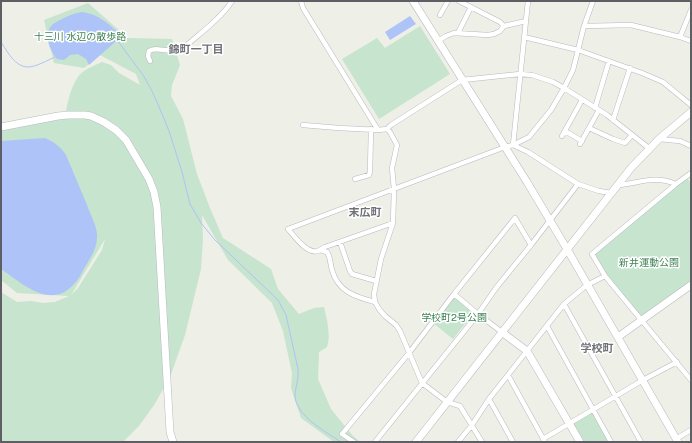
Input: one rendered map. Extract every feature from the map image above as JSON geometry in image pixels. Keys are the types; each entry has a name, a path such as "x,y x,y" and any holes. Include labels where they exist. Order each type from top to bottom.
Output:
{"street":[{"path":"150,61 148,56 149,51 153,49 176,50 188,44 223,13 232,1"},
{"path":"302,1 303,8 378,130"},
{"path":"413,1 462,80 509,146 549,221 567,249 677,440 691,430"},
{"path":"440,15 448,1"},
{"path":"459,1 500,22 504,26"},
{"path":"509,146 520,74 528,1"},
{"path":"393,223 313,252 304,247 288,229 509,146 529,137 551,110 573,70 592,1"},
{"path":"458,33 471,7"},
{"path":"680,37 691,10"},
{"path":"438,41 454,33 481,36 494,34 500,31 504,26 526,21"},
{"path":"584,26 631,25 680,37 691,42"},
{"path":"524,37 578,50 630,68 663,82 691,105"},
{"path":"565,131 581,142 590,128 597,109 609,61"},
{"path":"613,120 630,68"},
{"path":"303,124 339,128 387,129 462,80 520,74 532,75 553,82 564,88 613,120 650,149"},
{"path":"562,136 582,100"},
{"path":"416,442 631,168 659,139 691,112"},
{"path":"1,127 58,116 91,116 104,122 124,137 149,179 154,192 157,207 170,432 173,442"},
{"path":"590,128 624,143 632,135"},
{"path":"355,179 368,175 370,172 371,129"},
{"path":"387,129 397,145 392,168 394,189 393,223 381,259 374,294 375,302 385,316 396,325 400,331 422,383 447,402 460,406 482,442"},
{"path":"659,139 680,141 691,146"},
{"path":"509,146 528,152 578,184 599,191 612,193"},
{"path":"691,173 592,254 605,276 691,380"},
{"path":"618,185 652,179 666,180 676,184"},
{"path":"375,442 478,314 496,288 578,184"},
{"path":"354,442 342,434 409,353 515,218 531,245"},
{"path":"340,242 352,274 376,281"},
{"path":"320,250 328,254 336,280 346,292 361,299 375,302"},
{"path":"458,442 472,425 489,399 564,304 587,285 605,276"},
{"path":"618,337 691,285"},
{"path":"454,294 527,352 580,442"},
{"path":"564,304 641,442"},
{"path":"547,326 611,442"},
{"path":"508,375 544,440 569,423 642,380 677,362"},
{"path":"489,399 513,442"}],"green space":[{"name":"十三川 水辺の散歩路","path":"88,3 128,38 172,39 180,65 172,85 171,96 183,119 197,174 223,238 271,269 278,289 299,314 314,308 324,307 329,338 327,347 319,352 318,379 331,409 352,435 360,442 334,442 301,418 291,388 292,373 283,331 272,303 228,260 202,215 203,239 201,269 185,335 170,377 154,405 139,426 123,442 1,442 1,292 17,302 55,302 69,296 17,293 1,280 1,127 66,112 74,84 80,74 102,62 111,65 119,73 140,85 136,74 100,55 84,68 54,63 44,20","holes":["105,239 102,250 78,288 71,295"]},
{"path":"420,26 450,74 379,119 342,59 377,38 385,48"},
{"name":"新井運動公園","path":"686,177 691,183 691,285 641,320 605,276 592,254"},
{"name":"学校町2号公園","path":"455,296 475,311 453,339 433,323"},
{"path":"592,412 609,442 581,442 571,424"}],"water":[{"path":"82,12 94,15 109,24 122,36 89,65 86,59 78,54 70,55 64,60 57,59 48,42 48,32 53,24 70,15"},
{"path":"410,16 416,24 390,40 385,32"},
{"path":"45,138 57,145 66,155 93,219 97,234 94,252 78,280 66,291 56,295 47,295 37,292 1,269 1,141"}],"waterway":[{"path":"117,40 143,75 151,89 169,131 190,204 201,223 215,240 278,300 286,315 298,369 295,394 296,402 305,416 341,442"},
{"path":"1,42 12,58 23,66 35,66 55,57"}],"district":[{"name":"錦町一丁目","path":"196,49"},
{"name":"末広町","path":"365,212"},
{"name":"学校町","path":"597,348"}]}
